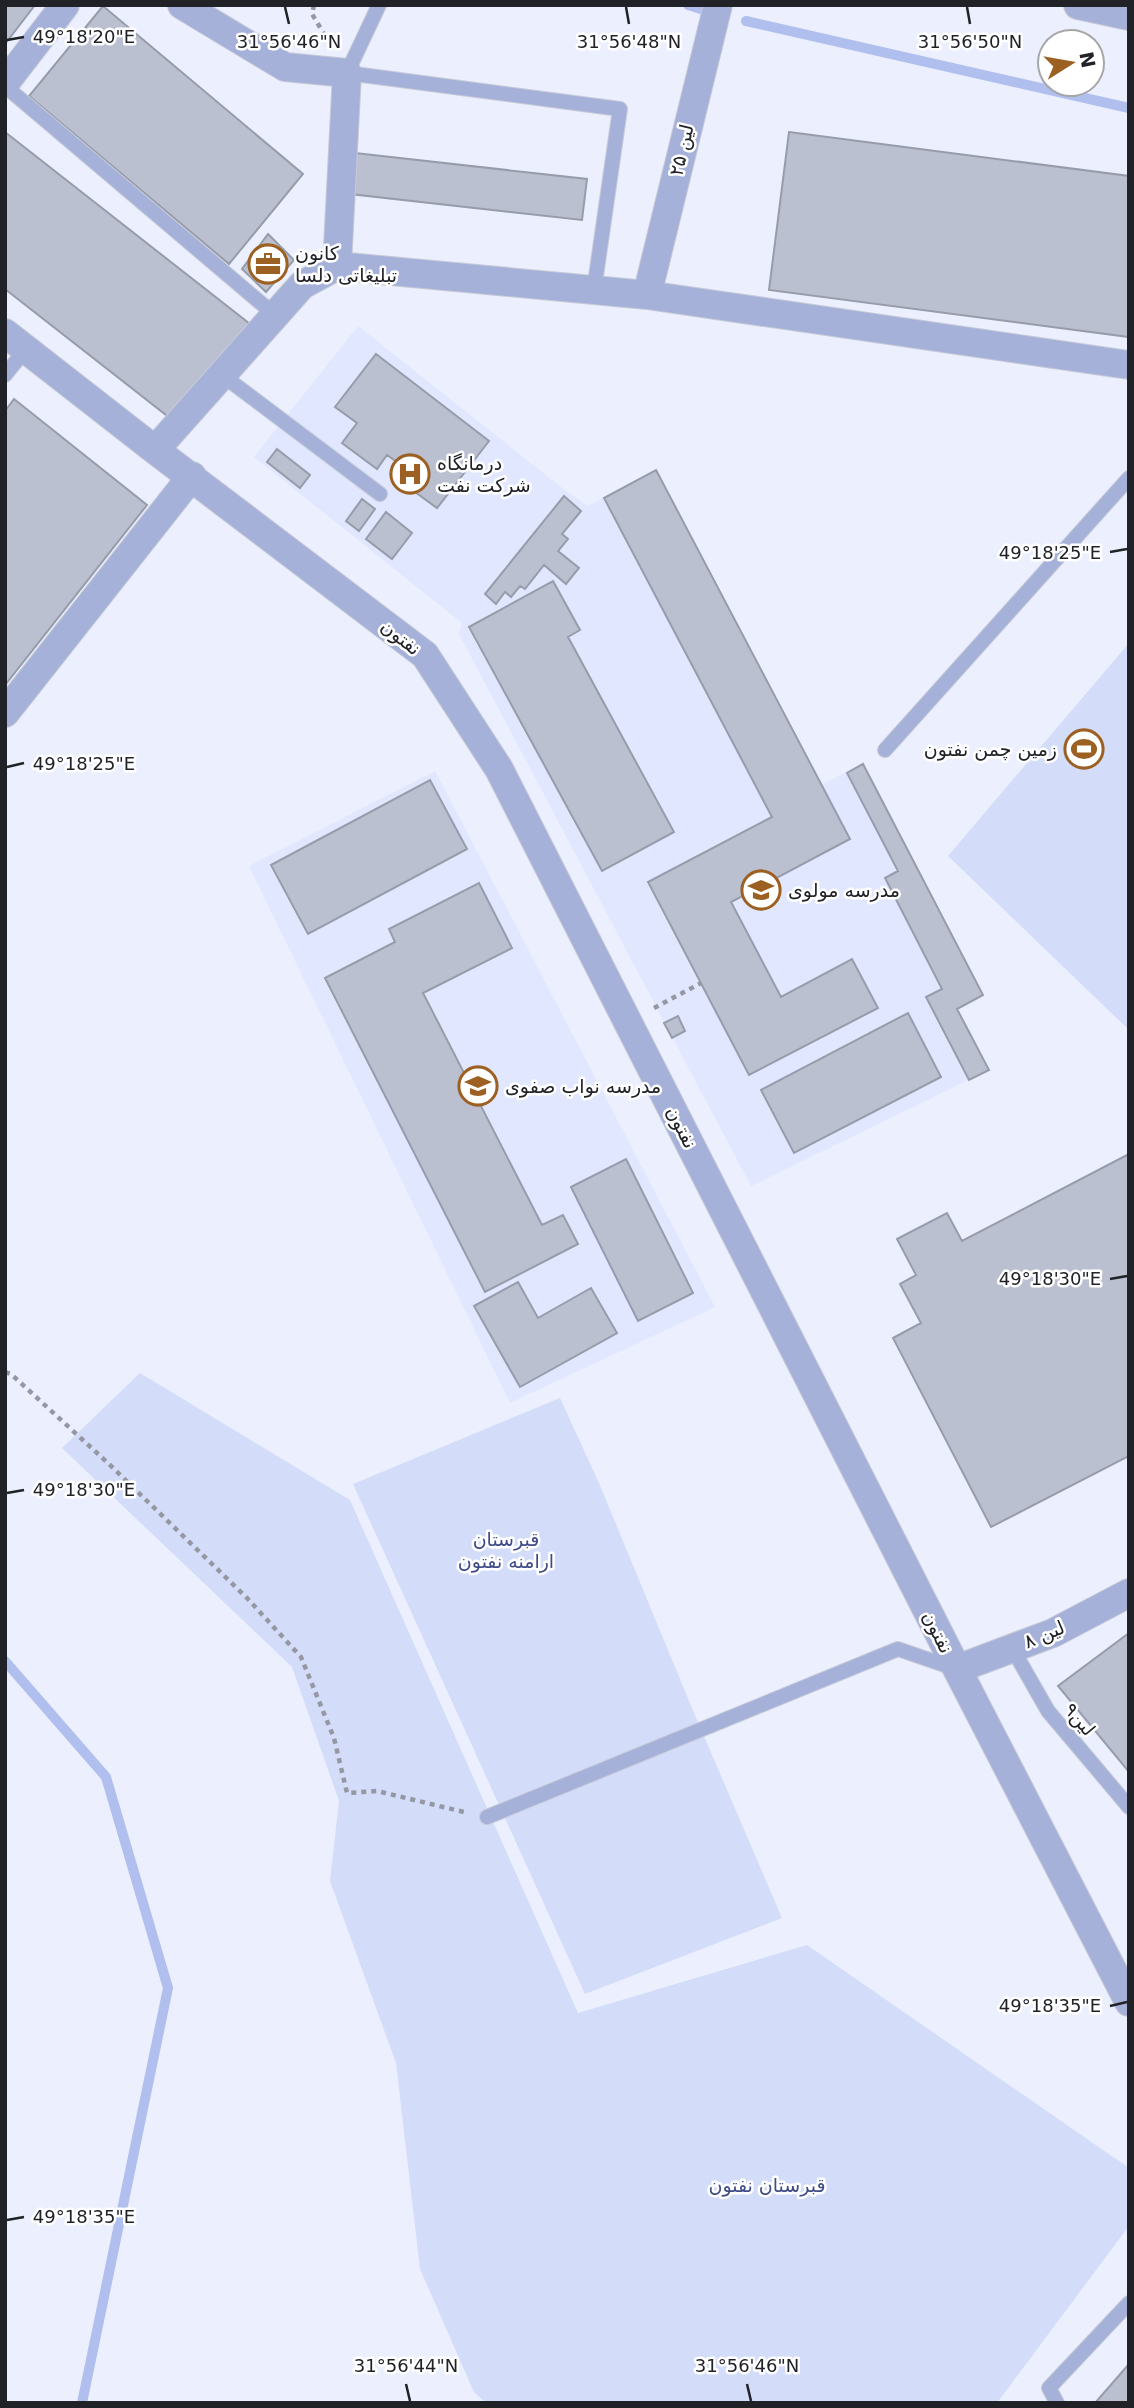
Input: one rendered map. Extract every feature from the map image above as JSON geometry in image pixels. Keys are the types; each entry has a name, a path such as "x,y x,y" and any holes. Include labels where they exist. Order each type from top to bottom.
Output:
{"street":[{"path":"5,85 65,5"},
{"path":"182,5 285,67 347,73 337,266"},
{"name":"لین ۲۵","path":"647,295 718,5"},
{"path":"1078,5 1127,12"},
{"path":"155,450 302,285 337,266 647,295 1129,365"},
{"name":"نفتون","path":"15,341 425,655 499,769 1129,2002"},
{"path":"5,713 192,476"},
{"name":"لین ۸","path":"957,1669 1053,1633 1129,1593"}],"lane":[{"path":"379,5 347,73 620,109 594,290"},
{"path":"5,85 275,315"},
{"path":"5,375 15,341"},
{"path":"222,375 380,494"},
{"path":"885,750 1129,478"},
{"path":"487,1817 898,1648 957,1669"},
{"name":"لین۹","path":"1012,1648 1048,1711 1129,1807"},
{"path":"1057,2403 1049,2388 1129,2303"}],"path":[{"path":"628,1021 701,983"},
{"path":"5,1372 11,1374 109,1464 247,1598 301,1657 334,1738 347,1793 377,1791 487,1817"}],"shaded area":[{"name":"مدرسه مولوی","path":"358,326 588,506 656,470 821,785 863,764 983,995 957,1009 989,1070 751,1186 459,634 462,623 254,457"},
{"name":"مدرسه نواب صفوی","path":"435,771 715,1307 510,1403 249,866"}],"green space":[{"name":"زمین چمن نفتون","path":"1129,643 1129,1030 948,856"},
{"name":"قبرستان نفتون","path":"140,1373 350,1500 578,2013 807,1945 1129,2168 1129,2226 997,2403 486,2403 474,2392 420,2269 396,2063 330,1881 339,1801 292,1667 62,1448"},
{"name":"قبرستان ارامنه نفتون","path":"560,1398 599,1483 782,1918 585,1994 353,1484"}],"building":[{"path":"5,5 35,5 5,44"},
{"path":"103,6 303,174 229,264 29,96"},
{"path":"5,132 250,324 175,422 5,289"},
{"path":"789,132 1129,176 1129,337 769,290"},
{"path":"355,153 587,179 582,220 350,194"},
{"name":"کانون تبلیغاتی دلسا","path":"268,234 294,260 266,292 242,269"},
{"path":"376,354 489,441 437,508 411,489 419,478 387,455 377,469 342,443 357,423 335,407"},
{"path":"14,399 147,505 5,685 5,411"},
{"path":"277,449 310,475 300,488 267,462"},
{"path":"656,470 850,839 731,902 781,997 852,959 878,1008 749,1075 648,882 772,817 604,498"},
{"path":"564,496 581,511 562,534 568,539 558,551 579,568 566,584 544,565 525,589 520,586 511,597 505,592 496,604 485,594"},
{"path":"362,499 375,509 359,531 346,521"},
{"path":"386,512 412,533 392,559 366,539"},
{"path":"553,581 580,630 568,637 674,832 602,871 469,627"},
{"path":"863,764 983,995 957,1009 989,1070 969,1080 926,997 942,989 885,878 898,871 847,773"},
{"path":"430,780 467,849 308,934 271,865"},
{"path":"479,883 512,948 423,993 542,1225 563,1215 578,1244 485,1292 325,978 395,942 389,929"},
{"path":"908,1013 941,1077 794,1153 761,1090"},
{"path":"678,1016 685,1031 672,1038 664,1023"},
{"path":"1129,1154 1129,1456 991,1527 893,1338 921,1323 900,1284 916,1275 897,1239 947,1213 962,1241"},
{"path":"626,1159 693,1293 638,1321 571,1187"},
{"path":"518,1282 538,1318 591,1288 617,1333 520,1387 474,1306"},
{"path":"1129,1633 1129,1772 1058,1686"},
{"path":"1129,2364 1129,2403 1095,2403"}],"waterway":[{"path":"688,5 704,10"},
{"path":"746,21 1129,108"},
{"path":"5,1661 106,1777 168,1988 82,2403"}],"place":[{"name":"کانون تبلیغاتی دلسا","path":"268,264"},
{"name":"درمانگاه شرکت نفت","path":"410,474"},
{"name":"زمین چمن نفتون","path":"1084,749"},
{"name":"مدرسه مولوی","path":"761,890"},
{"name":"مدرسه نواب صفوی","path":"478,1086"}]}
